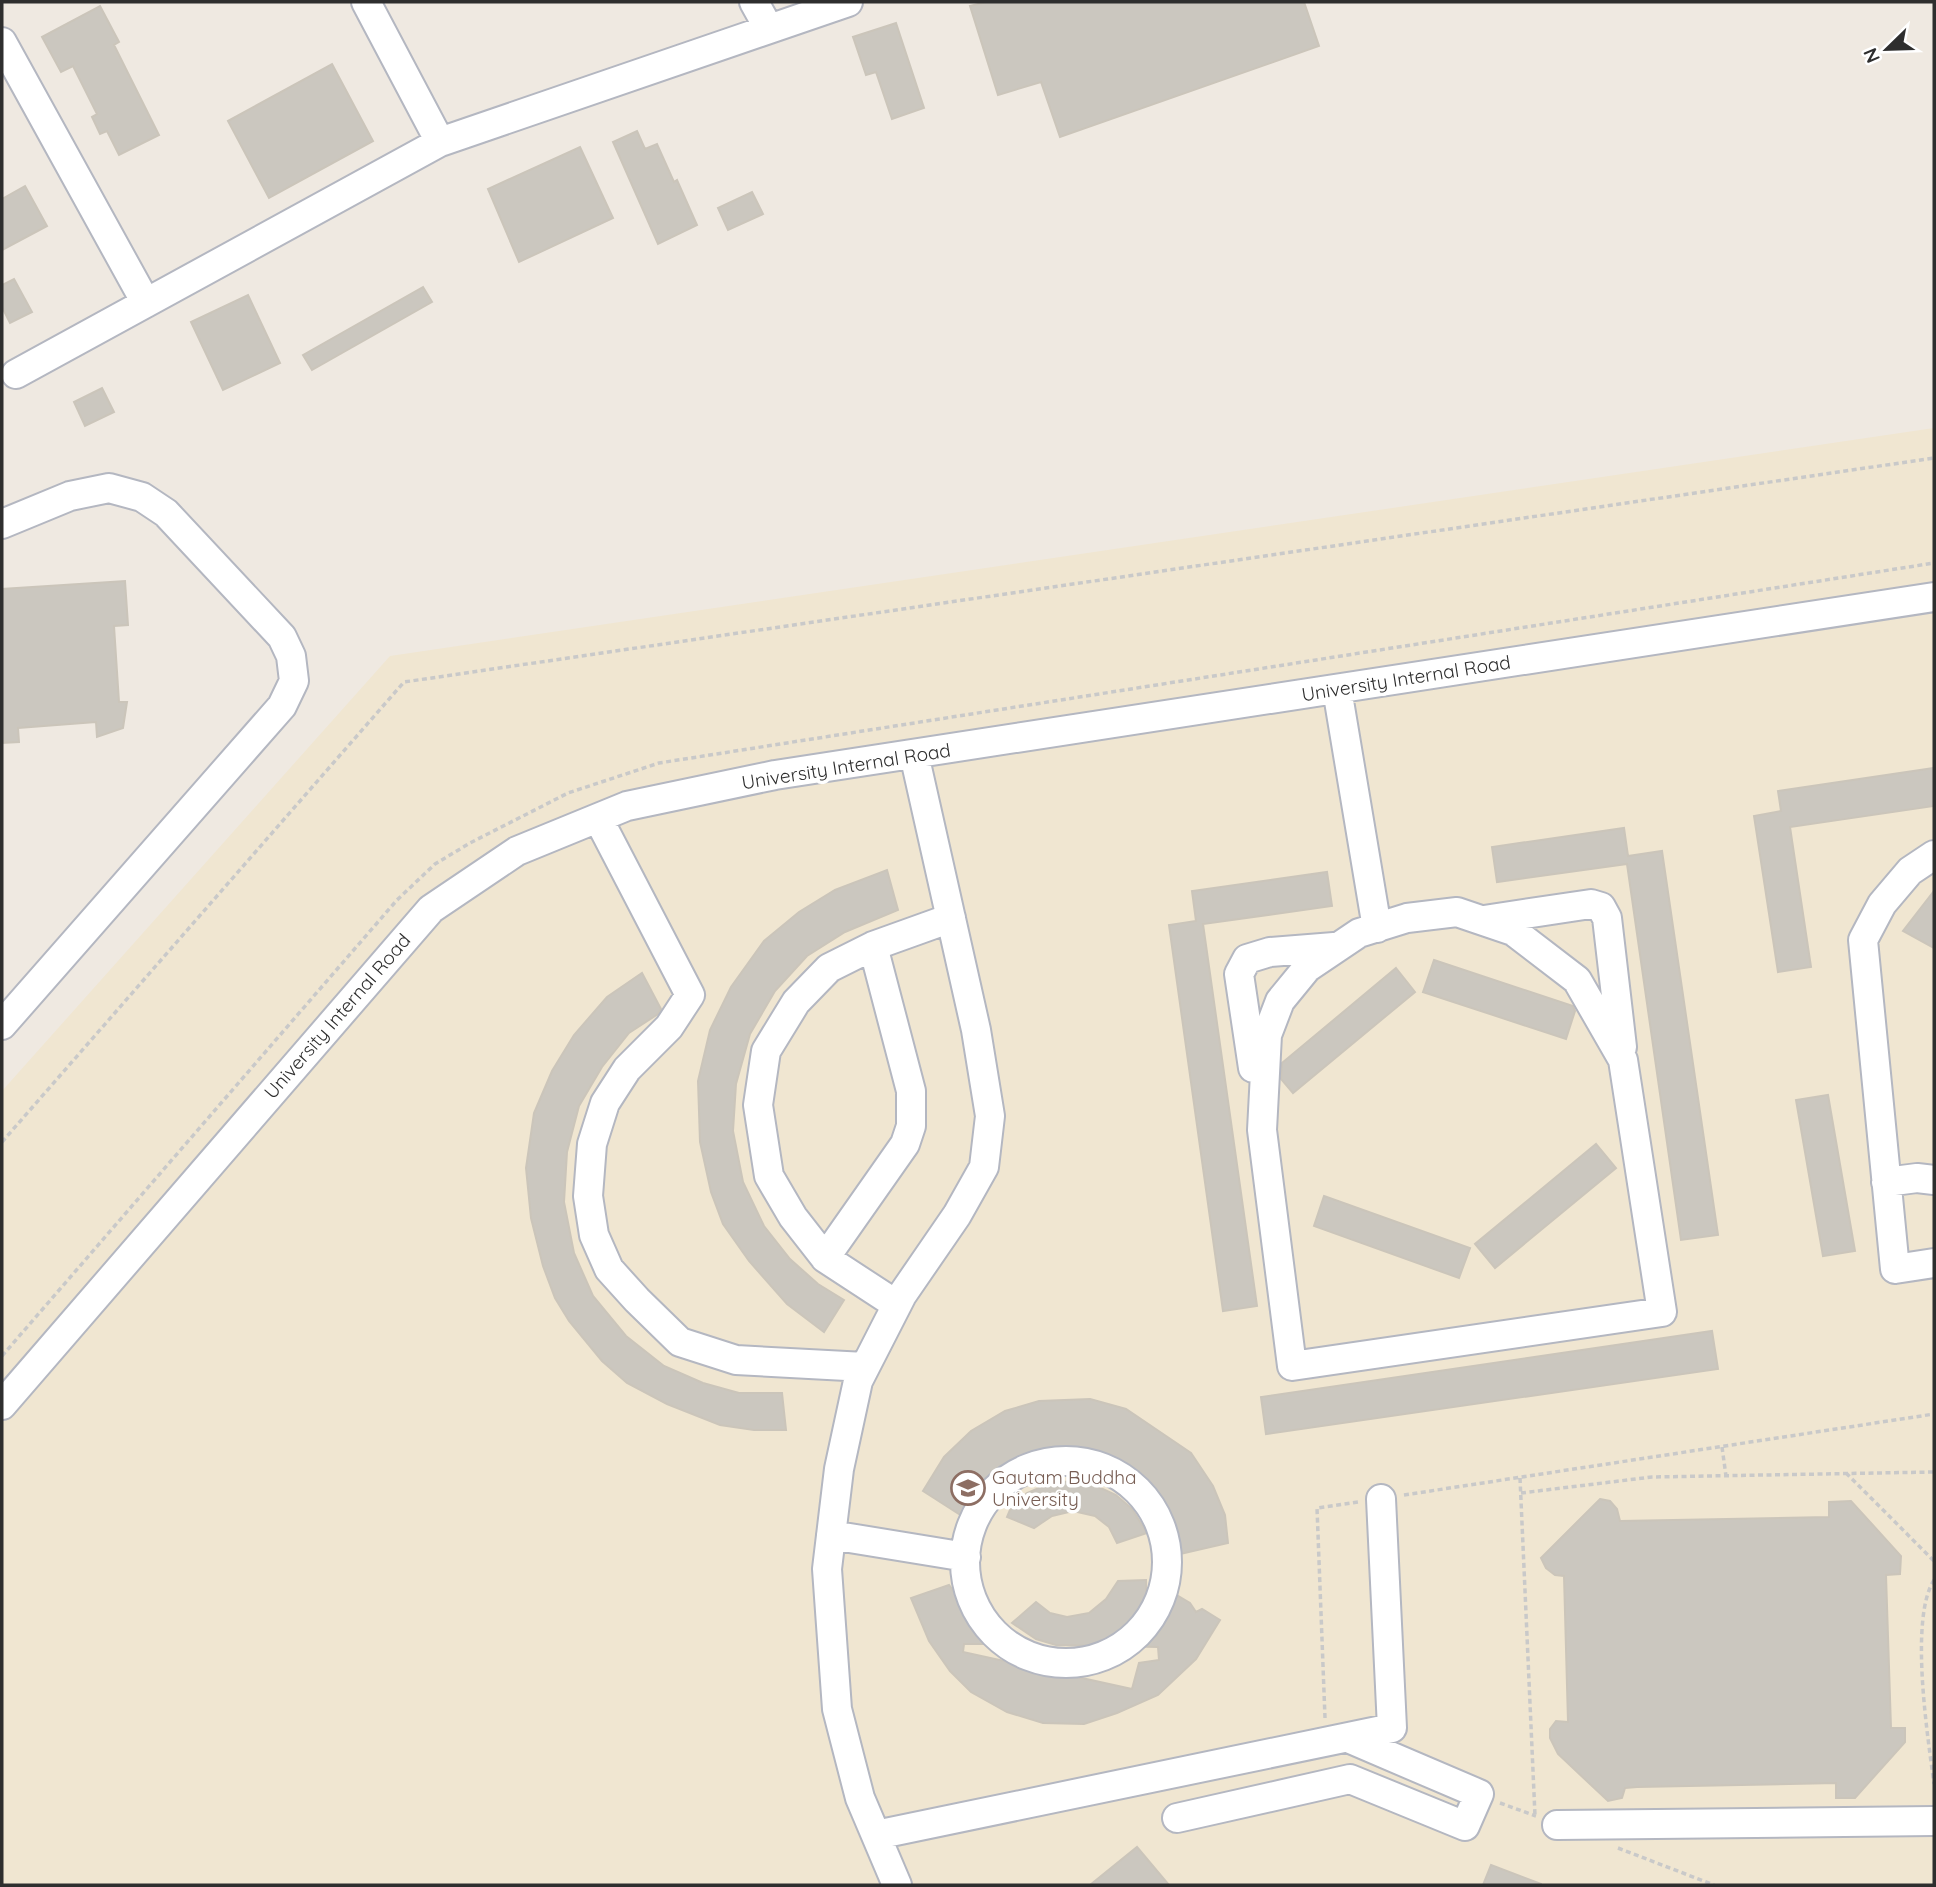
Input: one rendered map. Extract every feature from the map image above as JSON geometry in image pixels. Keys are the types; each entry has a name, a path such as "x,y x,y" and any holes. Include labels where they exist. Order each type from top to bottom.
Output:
{"street":[{"path":"366,2 440,142"},
{"path":"754,2 769,29"},
{"path":"16,374 440,142 848,2"},
{"path":"2,41 146,303"},
{"path":"2,524 70,496 109,488 142,497 166,513 282,638 291,656 294,681 282,706 2,1025"},
{"name":"University Internal Road","path":"2,1405 430,909 517,851 626,806 775,775 1934,597"},
{"path":"1337,689 1377,928"},
{"path":"897,1885 860,1798 837,1709 827,1569 831,1535 839,1469 858,1381 897,1305 957,1215 984,1167 990,1115 976,1030 915,754"},
{"path":"598,818 690,995 669,1027 627,1069 605,1103 592,1144 587,1196 594,1235 609,1269 680,1342 736,1360 865,1367"},
{"path":"1934,855 1910,871 1882,904 1864,940 1895,1269 1934,1263"},
{"path":"1339,947 1270,952 1247,959 1239,974 1292,1366 1662,1312 1623,1060 1607,918 1601,908 1591,904 1481,920"},
{"path":"1262,1130 1267,1035 1280,1001 1307,968 1359,933 1407,918 1457,912 1513,931 1577,979 1623,1060"},
{"path":"897,1305 825,1258 793,1217 769,1176 758,1105 766,1051 796,1002 829,968 873,946 951,918"},
{"path":"825,1258 905,1144 911,1126 911,1091 873,946"},
{"path":"1886,1182 1917,1178 1934,1180"},
{"path":"1055,1460 1091,1462 1126,1479 1154,1509 1166,1540 1166,1587 1151,1620 1119,1650 1082,1663 1042,1661 1009,1647 978,1614 965,1575 966,1557 967,1536 982,1503 1013,1473 1055,1460"},
{"path":"876,1836 1392,1728 1381,1499"},
{"path":"831,1535 966,1557"},
{"path":"1177,1818 1350,1779 1465,1826 1479,1794 1337,1740"},
{"path":"1265,1755 1272,1796"},
{"path":"1546,1820 1934,1821"}],"path":[{"path":"2,1142 404,682 1934,458"},
{"path":"2,1356 407,891 435,864 568,793 659,763 1934,563"},
{"path":"1337,1740 1317,1508 1934,1414"},
{"path":"1722,1447 1726,1476"},
{"path":"1521,1493 1652,1477 1934,1472"},
{"path":"1846,1473 1934,1561"},
{"path":"1520,1478 1546,1820"},
{"path":"1934,1580 1924,1614 1921,1661 1934,1784"}],"shaded area":[{"name":"Gautam Buddha University","path":"1934,428 1934,1885 2,1885 2,1091 390,656"}],"building":[{"path":"986,2 1304,2 1319,46 1060,137 1041,82 998,95 970,6"},
{"path":"100,6 119,42 114,45 159,135 119,155 107,131 100,134 92,117 97,114 73,66 61,72 42,37"},
{"path":"896,23 924,108 892,119 876,72 866,75 853,37"},
{"path":"332,64 373,141 269,198 228,121"},
{"path":"637,131 645,149 657,144 697,225 658,244 613,142"},
{"path":"580,147 613,218 519,262 488,189"},
{"path":"25,186 47,226 2,250 2,199"},
{"path":"752,192 763,214 728,230 718,208"},
{"path":"14,279 32,312 10,323 2,307 2,285"},
{"path":"423,287 432,302 312,370 303,355"},
{"path":"248,295 280,363 223,390 191,322"},
{"path":"102,388 114,412 85,426 74,402"},
{"path":"125,581 128,625 114,626 119,702 127,702 123,728 97,737 96,722 18,728 19,742 2,743 2,589"},
{"path":"1934,768 1934,806 1790,827 1811,967 1778,972 1754,816 1781,811 1778,791"},
{"path":"1624,828 1628,856 1662,851 1718,1235 1681,1240 1627,864 1497,882 1492,847"},
{"path":"887,870 898,910 845,932 807,956 775,991 750,1034 736,1084 733,1131 743,1182 764,1226 790,1259 818,1284 844,1300 824,1332 787,1304 749,1261 723,1224 711,1192 700,1142 698,1081 710,1030 731,987 764,941 799,912 835,890"},
{"path":"1327,872 1332,906 1203,924 1257,1306 1223,1311 1169,925 1196,921 1192,891"},
{"path":"1934,891 1934,948 1903,931"},
{"path":"1434,960 1573,1006 1575,1011 1566,1039 1423,992"},
{"path":"1396,968 1415,992 1293,1093 1281,1079 1282,1063"},
{"path":"642,973 661,1009 658,1014 629,1033 602,1067 579,1106 567,1152 564,1202 574,1253 593,1296 626,1336 664,1366 703,1383 739,1393 782,1393 786,1430 754,1430 720,1425 667,1404 627,1383 602,1361 569,1321 555,1298 543,1266 531,1218 526,1168 534,1113 552,1071 574,1035 607,997"},
{"path":"1828,1095 1855,1251 1823,1256 1796,1100"},
{"path":"1596,1144 1616,1168 1495,1268 1475,1244"},
{"path":"1324,1196 1470,1248 1459,1278 1314,1226"},
{"path":"1712,1331 1718,1369 1266,1434 1261,1397"},
{"path":"1090,1399 1126,1409 1191,1453 1213,1486 1225,1515 1228,1543 1180,1554 1170,1516 1152,1487 1126,1463 1089,1450 1058,1451 1025,1459 997,1476 965,1518 923,1491 944,1457 971,1431 1005,1411 1039,1401"},
{"path":"1071,1481 1092,1484 1116,1495 1132,1509 1147,1533 1117,1543 1109,1527 1095,1516 1073,1511 1052,1516 1034,1528 1007,1517 1012,1505 1027,1493 1048,1484"},
{"path":"1600,1499 1610,1501 1617,1509 1620,1521 1829,1517 1829,1502 1851,1501 1901,1556 1900,1574 1886,1575 1891,1728 1905,1728 1905,1742 1855,1798 1836,1798 1836,1783 1637,1787 1625,1788 1622,1798 1608,1801 1558,1754 1550,1738 1550,1729 1556,1721 1568,1722 1564,1576 1555,1575 1546,1568 1541,1558"},
{"path":"1146,1580 1147,1641 1173,1593 1190,1603 1196,1612 1202,1609 1220,1620 1196,1659 1158,1695 1084,1724 1043,1723 1007,1712 971,1692 950,1671 929,1641 911,1598 949,1585 992,1644 964,1644 963,1652 1132,1689 1139,1663 1159,1660 1158,1647 1056,1645 1036,1639 1012,1623 1036,1602 1050,1613 1067,1617 1089,1613 1106,1599 1118,1581"},
{"path":"1137,1847 1169,1885 1090,1885"},
{"path":"1491,1865 1541,1884 1541,1885 1483,1885"}],"place":[{"name":"Gautam Buddha University","path":"968,1488"}]}
